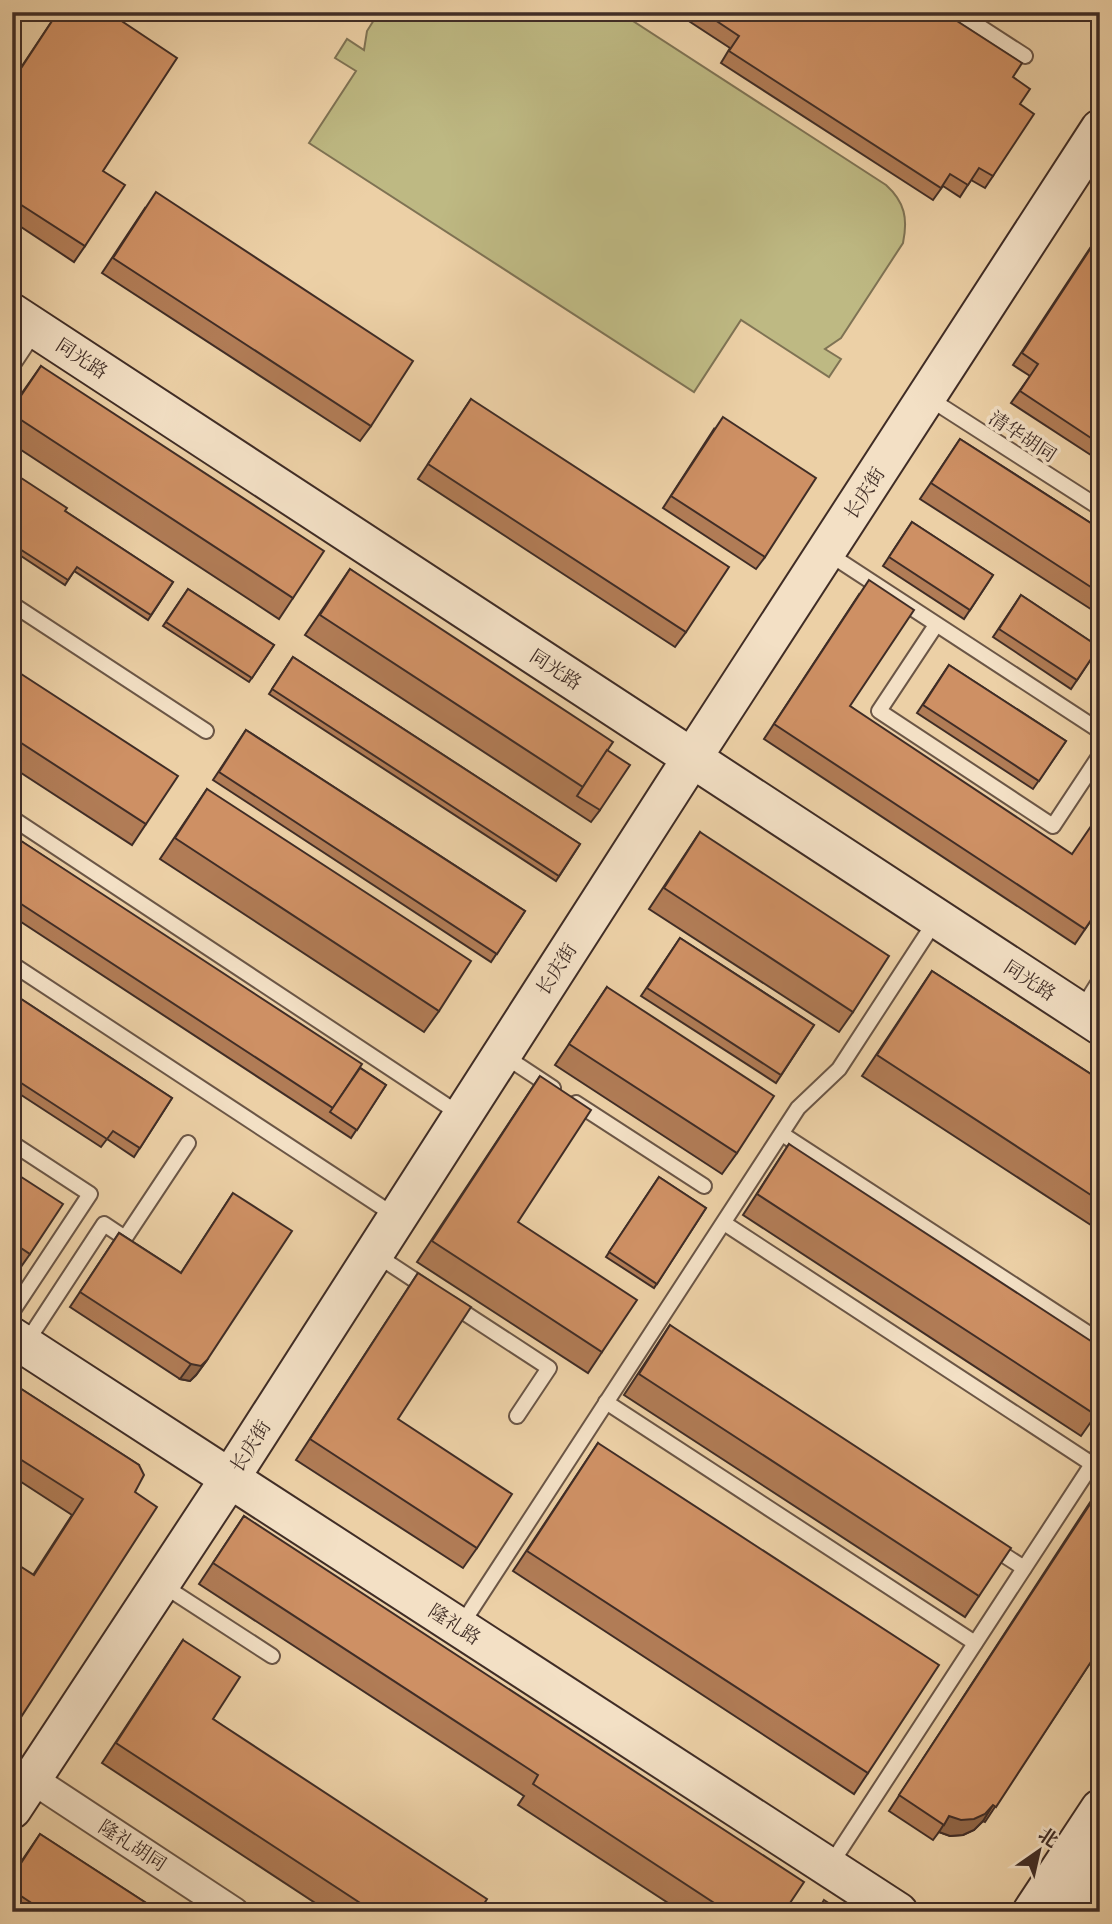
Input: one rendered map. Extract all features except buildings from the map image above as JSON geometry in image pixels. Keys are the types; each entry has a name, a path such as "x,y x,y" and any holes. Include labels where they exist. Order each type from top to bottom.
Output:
{"street":[{"name":"长庆街","path":"22,1794 230,1478 1100,129"},
{"name":"同光路","path":"24,321 1090,1018"},
{"name":"隆礼路","path":"17,1331 230,1478 898,1912"},
{"name":"隆礼胡同","path":"22,1794 234,1912"},
{"path":"1032,1912 1100,1809"},
{"path":"1066,1912 1100,1861"}],"lane":[{"path":"957,12 1025,56"},
{"path":"12,366 24,321"},
{"name":"清华胡同","path":"926,397 1100,508"},
{"path":"825,552 1100,732"},
{"path":"12,604 206,731"},
{"path":"936,625 879,711 1054,826 1100,755"},
{"path":"12,818 462,1116"},
{"path":"460,1627 606,1402 661,1331 724,1223 798,1108 839,1069 937,919"},
{"path":"12,964 397,1217"},
{"path":"1090,1018 1100,980"},
{"path":"502,1054 704,1186"},
{"path":"782,1134 1100,1341"},
{"path":"12,1143 90,1194 17,1331"},
{"path":"17,1331 104,1224 125,1238 188,1143"},
{"path":"724,1223 1096,1458 829,1867"},
{"path":"374,1254 549,1368 517,1416"},
{"path":"606,1402 975,1643"},
{"path":"978,1538 1024,1569"},
{"path":"160,1584 272,1656"}],"shaded area":[{"path":"379,12 619,12 886,185 904,211 903,243 841,338 825,349 841,359 829,377 741,320 694,392 309,143 356,71 335,58 347,39 364,50 367,31"}]}
